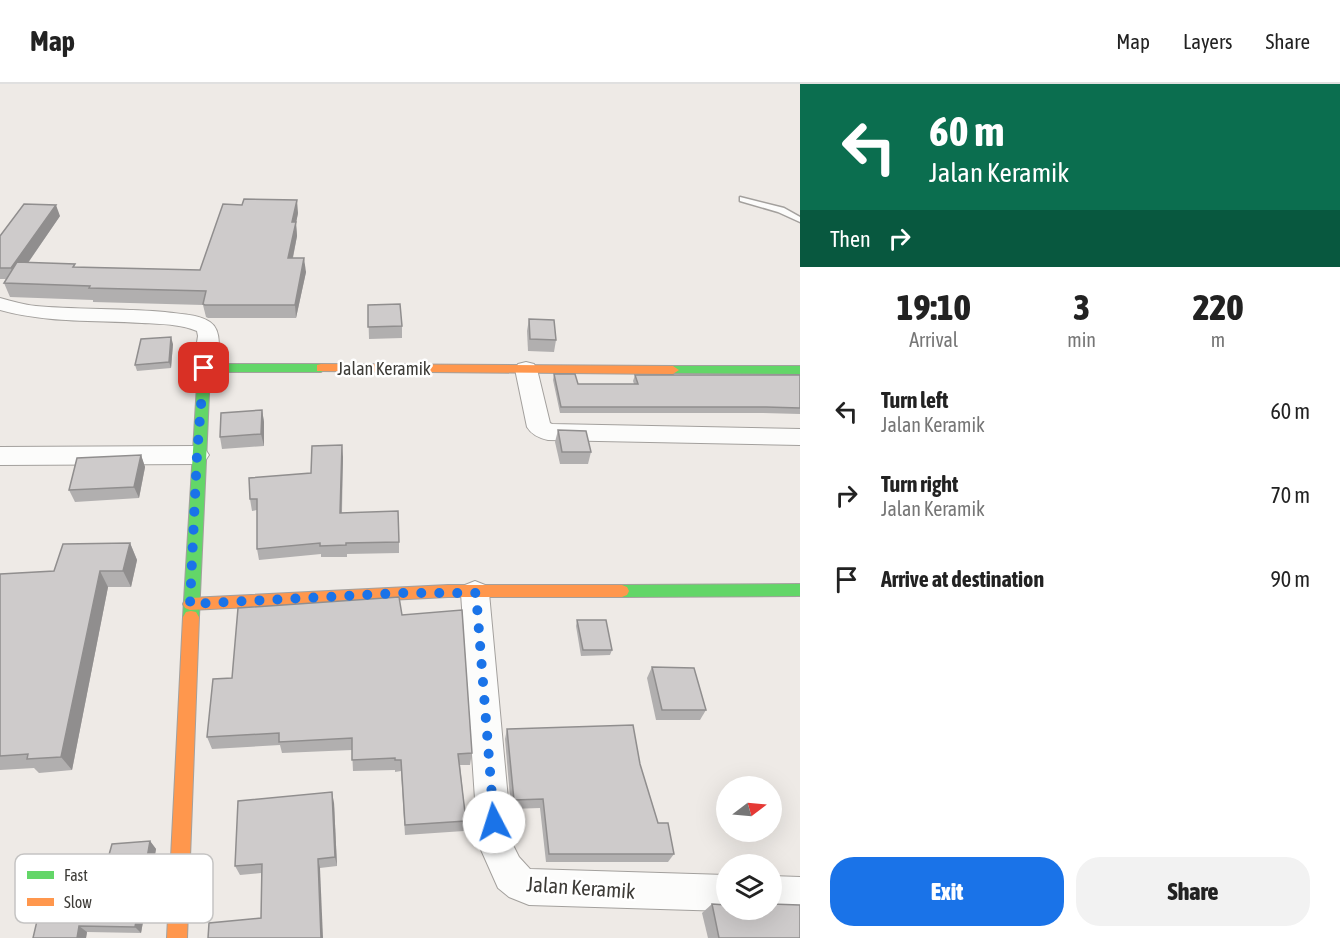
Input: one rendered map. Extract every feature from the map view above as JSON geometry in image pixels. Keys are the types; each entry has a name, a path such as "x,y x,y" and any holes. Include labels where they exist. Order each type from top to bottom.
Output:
{"street":[{"path":"0,304 35,312 190,321 201,323 207,329 197,455 180,854"},
{"name":"Jalan Keramik","path":"204,368 800,370"},
{"path":"526,369 539,427 548,432 800,437"},
{"path":"0,456 197,455"},
{"path":"190,604 390,593 800,590"},
{"name":"Jalan Keramik","path":"476,593 495,843 504,868 518,884 529,887 716,893"},
{"path":"782,894 800,895"},
{"path":"177,938 178,923"}],"lane":[{"path":"743,199 782,210 800,220"}],"building":[{"path":"244,199 297,200 292,222 296,222 288,258 304,258 295,305 205,305 203,304 206,291 4,283 17,262 75,264 73,267 200,270 223,204 242,205"},
{"path":"24,204 56,205 11,268 0,268 0,236"},
{"path":"400,304 402,326 368,327 368,305"},
{"path":"529,319 554,320 556,340 530,339"},
{"path":"171,337 169,362 135,365 141,339"},
{"path":"554,374 575,374 578,384 638,384 635,375 800,375 800,408 561,407"},
{"path":"262,410 261,434 220,437 221,413"},
{"path":"558,430 586,431 591,452 562,452"},
{"path":"342,445 340,513 398,511 399,542 320,546 320,543 257,549 257,499 250,499 249,478 311,473 312,446"},
{"path":"141,455 134,487 69,490 77,458"},
{"path":"130,543 123,571 100,571 61,757 27,759 28,754 0,756 0,574 54,571 63,544"},
{"path":"399,597 402,615 462,610 472,753 458,754 466,821 405,825 401,760 395,760 395,758 352,760 352,738 279,742 279,733 207,737 213,679 232,678 238,608"},
{"path":"577,620 606,620 612,650 583,650"},
{"path":"652,667 694,668 706,710 662,710"},
{"path":"633,725 640,764 658,823 668,823 674,854 549,854 543,799 514,800 507,729"},
{"path":"332,792 335,857 318,859 321,938 208,938 209,923 261,918 262,864 235,866 238,801"},
{"path":"150,841 148,854 109,854 112,844"},
{"path":"712,904 716,904 716,920 782,920 782,904 800,905 800,938 719,938"},
{"path":"37,923 136,923 135,927 79,926 77,938 33,938"}],"traffic: fast":[{"path":"191,617 204,368 321,368"},
{"path":"673,370 800,370"},
{"path":"622,591 800,590"}],"traffic: slow":[{"path":"321,368 673,370"},
{"path":"190,604 448,591 622,591"},
{"path":"181,854 191,617"},
{"path":"177,938 178,923"}],"route":[{"path":"204,368 197,455 190,604 343,595 448,591 476,593 494,822"}]}
